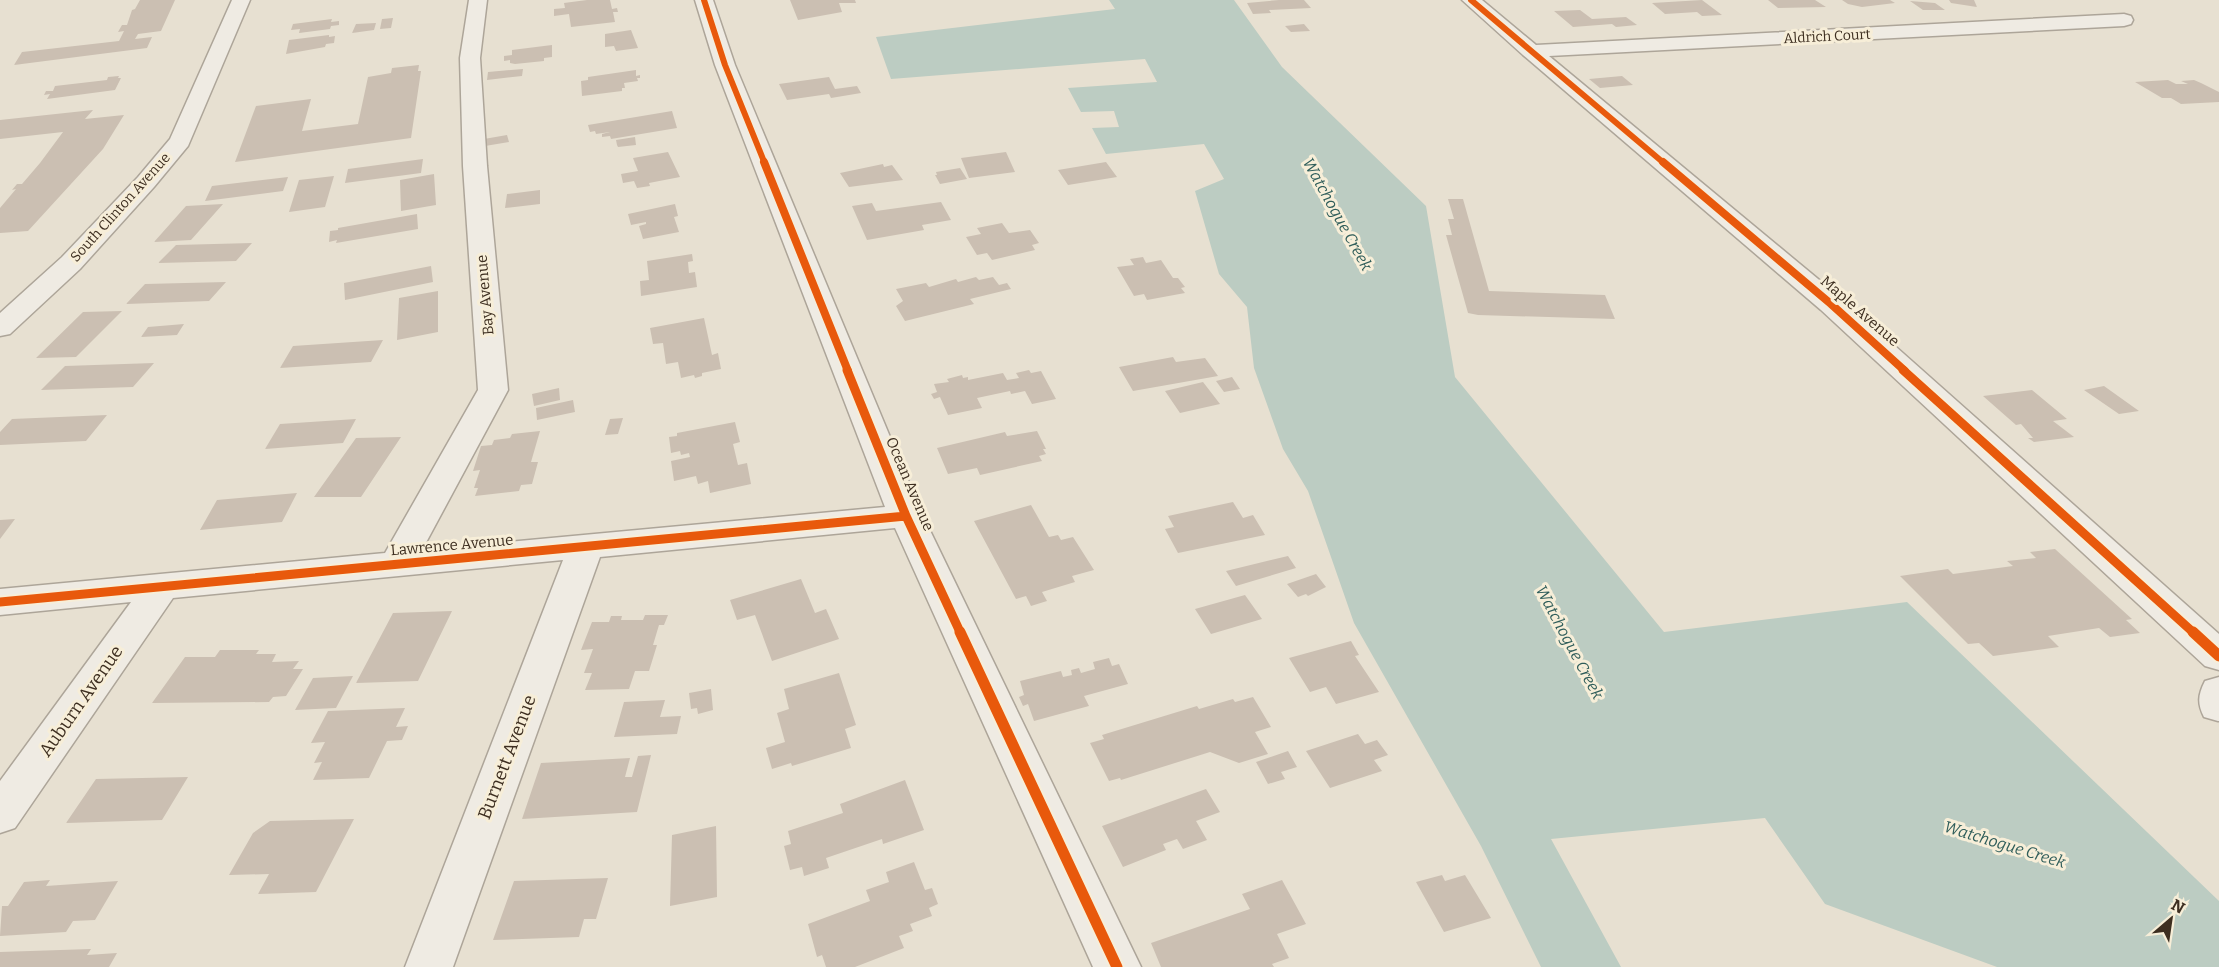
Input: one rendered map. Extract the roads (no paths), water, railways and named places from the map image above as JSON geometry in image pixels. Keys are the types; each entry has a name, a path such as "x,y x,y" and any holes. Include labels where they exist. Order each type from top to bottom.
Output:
{"street":[{"name":"South Clinton Avenue","path":"0,328 71,263 147,182 180,141 241,0"},
{"name":"Bay Avenue","path":"396,565 493,390 475,166 470,57 478,0"},
{"name":"Ocean Avenue","path":"704,0 725,65 906,516 1117,967"},
{"name":"Maple Avenue","path":"1471,0 1831,304 2219,656"},
{"name":"Aldrich Court","path":"1530,51 2124,20 2103,0"},
{"name":"Lawrence Avenue","path":"0,602 906,516"},
{"name":"Burnett Avenue","path":"429,967 586,548"},
{"name":"Auburn Avenue","path":"0,815 161,588"}],"water":[{"name":"Watchogue Creek","path":"1109,0 1234,0 1282,67 1426,206 1455,377 1664,632 1907,602 2219,901 2219,967 1997,967 1825,904 1765,818 1551,839 1621,967 1541,967 1481,846 1354,623 1308,491 1283,449 1254,368 1247,307 1219,274 1195,191 1224,179 1204,144 1106,154 1092,128 1119,127 1114,111 1081,112 1068,88 1157,82 1145,59 891,79 876,37 1115,9"}]}
